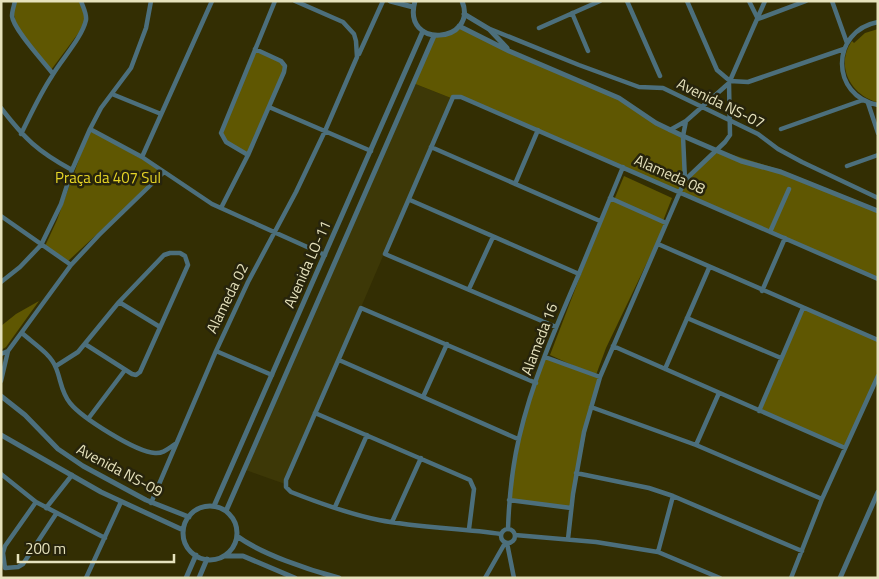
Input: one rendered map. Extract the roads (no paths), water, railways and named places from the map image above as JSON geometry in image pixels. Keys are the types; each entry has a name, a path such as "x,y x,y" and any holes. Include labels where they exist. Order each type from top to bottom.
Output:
{"street":[{"path":"15,1 12,16 14,23 22,36 53,74"},
{"path":"21,134 53,74 70,51 86,18 81,1"},
{"path":"1,282 41,245 61,204 72,170 90,129 101,108 131,68 146,28 151,1"},
{"path":"142,157 212,1"},
{"path":"248,154 226,142 221,133 276,1"},
{"path":"295,1 343,22 356,41 357,57"},
{"name":"Alameda 02","path":"152,502 216,350 248,282 296,192 383,1"},
{"path":"390,1 414,4 413,16 417,24 423,31 434,36 444,36 459,26 464,14 462,1"},
{"path":"539,28 600,1"},
{"path":"627,1 660,76"},
{"path":"632,1 632,11"},
{"path":"686,1 717,70 730,82 748,82 844,49"},
{"path":"750,1 758,19"},
{"path":"670,130 686,121 730,82 765,1"},
{"path":"758,19 806,1"},
{"path":"832,1 847,42"},
{"name":"Avenida NS-07","path":"464,14 489,29 579,65 639,87 664,88 758,134 788,155 878,198"},
{"path":"572,14 588,51"},
{"path":"872,116 877,105 856,96 849,88 844,79 842,58 847,42 854,34 865,26 878,22"},
{"name":"Avenida NS-07","path":"459,26 509,51 619,98 656,123 683,136 741,161 781,172 878,211"},
{"name":"Avenida NS-07","path":"489,29 509,51"},
{"name":"Avenida LO-11","path":"214,506 423,31"},
{"path":"843,32 854,34"},
{"name":"Avenida LO-11","path":"226,511 434,36"},
{"path":"221,208 248,154 284,72 285,66 281,61 255,49"},
{"path":"833,53 842,58"},
{"path":"568,540 576,473 584,432 600,377 685,180 730,135 730,82"},
{"path":"112,94 161,114"},
{"path":"850,105 856,96"},
{"name":"Alameda 08","path":"431,147 451,98 461,97 878,279"},
{"path":"781,129 865,101"},
{"path":"865,101 878,133"},
{"path":"269,107 371,151"},
{"path":"1,108 21,134 46,156 72,170"},
{"path":"685,180 683,136 686,121"},
{"path":"90,129 142,157 212,204 325,255"},
{"path":"515,184 538,130"},
{"path":"556,327 385,254 410,200 431,147 600,221"},
{"path":"847,166 878,155"},
{"name":"Alameda 16","path":"508,529 509,500 518,439 536,382 556,327 623,167"},
{"path":"1,381 8,351 71,265 164,172"},
{"path":"770,232 789,189"},
{"path":"610,198 666,223"},
{"path":"410,200 579,274"},
{"path":"1,216 71,265"},
{"path":"469,289 493,237"},
{"path":"762,290 785,238"},
{"path":"658,244 709,268 878,340"},
{"path":"56,366 73,356 85,344 119,302 158,260 170,253 180,253 185,256 188,265 140,372 136,375 125,370 85,344"},
{"path":"665,369 709,268"},
{"path":"119,302 160,327"},
{"path":"501,534 392,522 359,516 291,492 286,486 286,480 361,308 536,382"},
{"path":"759,411 803,308"},
{"path":"687,318 781,358"},
{"path":"22,333 45,353 56,366 61,386 69,402 88,419 118,438 148,452 161,452 176,443"},
{"path":"423,397 447,344"},
{"path":"613,346 845,448"},
{"path":"216,350 272,375"},
{"path":"1,354 8,351"},
{"path":"545,357 600,377"},
{"path":"339,360 518,439"},
{"path":"88,419 125,370"},
{"path":"791,578 822,499 878,376"},
{"path":"696,445 719,393"},
{"name":"Avenida NS-09","path":"1,396 25,415 65,455 107,480 152,502 189,517"},
{"path":"591,407 696,445 822,499"},
{"path":"315,413 472,482 474,489 469,529"},
{"name":"Avenida NS-09","path":"1,435 121,502 183,530"},
{"path":"335,507 367,435"},
{"path":"392,522 421,458"},
{"path":"576,473 649,488 673,496 802,552"},
{"path":"2,474 36,502 105,538"},
{"path":"46,508 72,475"},
{"path":"840,578 878,492"},
{"path":"658,552 673,496"},
{"path":"509,500 571,508"},
{"path":"36,502 5,546 3,553 5,568 18,567 23,564 56,514"},
{"path":"86,578 121,502"},
{"path":"214,506 226,511 235,522 237,536 231,550 224,556 216,559 207,559 196,555 186,543 183,530 189,517 196,510 204,507 214,506"},
{"path":"501,534 508,529 513,531 515,535 628,546 658,552 720,578"},
{"path":"501,534 502,539 506,543 514,578"},
{"path":"506,543 513,542 515,535"},
{"path":"237,536 251,546 275,556 339,578"},
{"path":"485,578 506,543"},
{"path":"186,578 196,555"},
{"path":"224,556 244,556 295,578"},
{"path":"199,578 207,559"}],"park label":[{"name":"Praça da 407 Sul","path":"108,177"}]}
